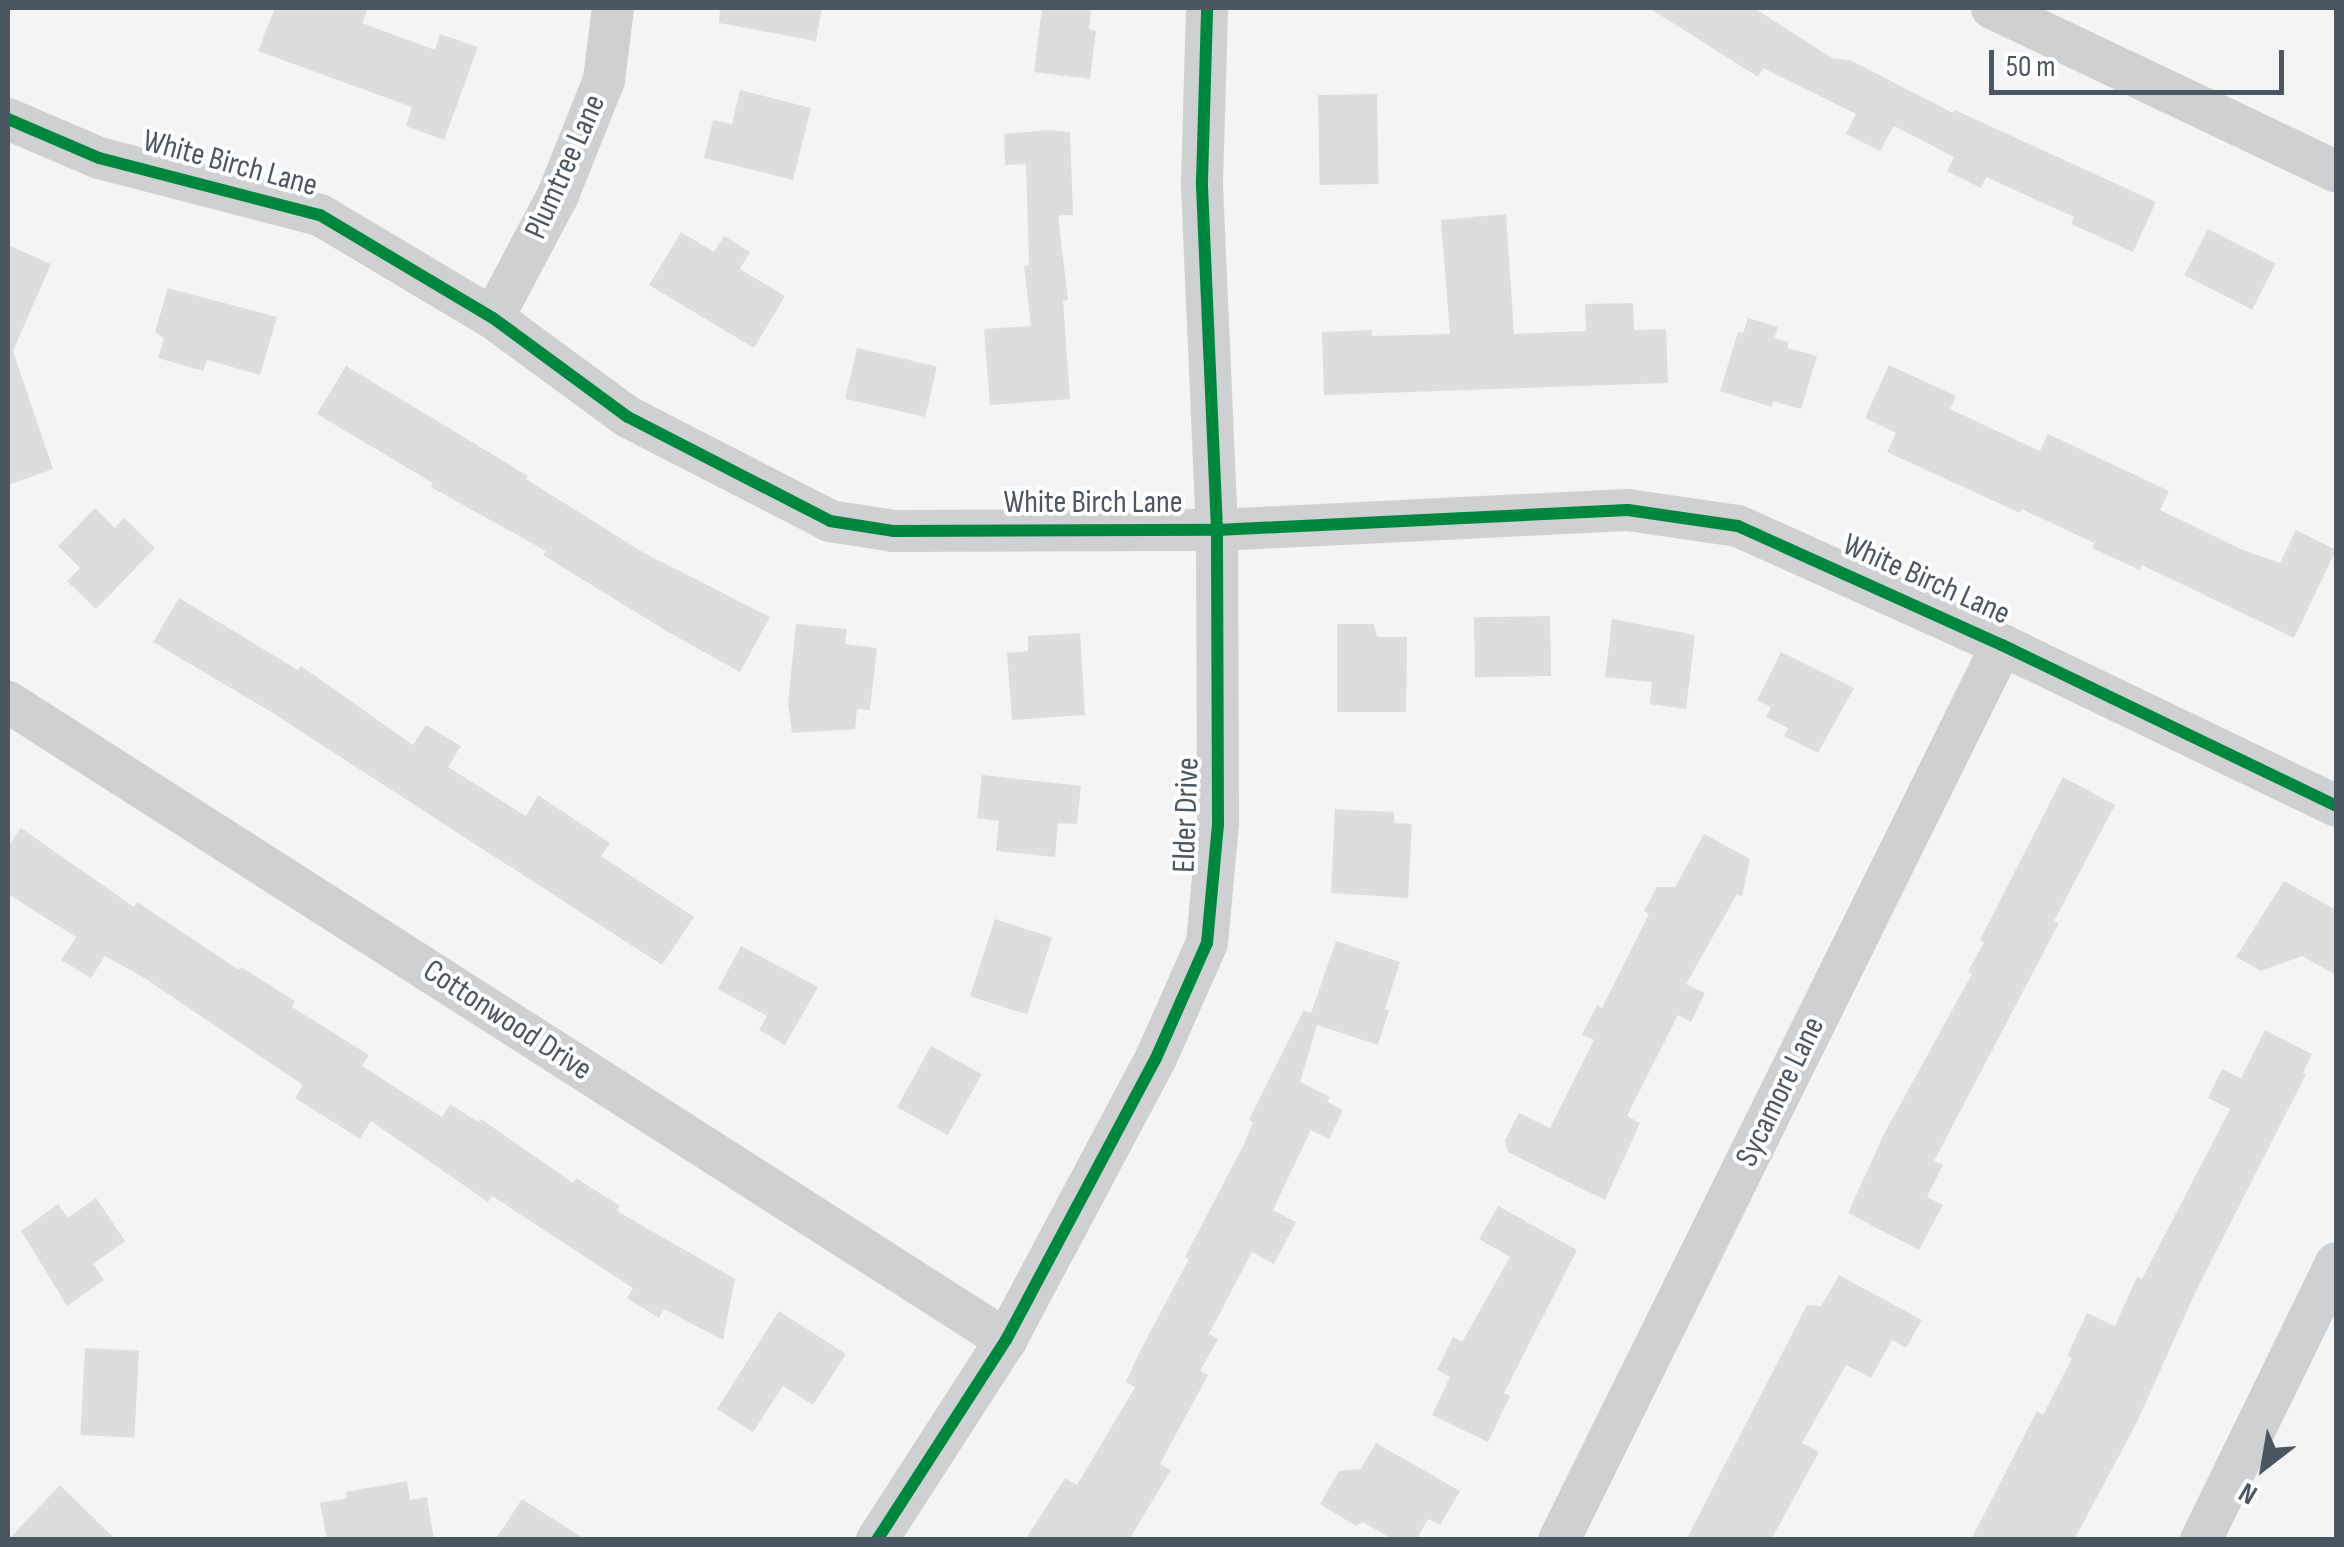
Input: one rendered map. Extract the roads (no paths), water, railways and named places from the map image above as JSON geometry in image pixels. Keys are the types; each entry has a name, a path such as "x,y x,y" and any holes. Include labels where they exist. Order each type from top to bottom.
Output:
{"street":[{"name":"Plumtree Lane","path":"492,318 558,195 604,80 613,8"},
{"name":"Elder Drive","path":"877,1540 1006,1340 1156,1058 1208,943 1218,824 1217,530 1202,180 1207,8"},
{"path":"1992,8 2210,107 2336,171"},
{"name":"White Birch Lane","path":"8,119 99,158 320,214 492,318 628,417 830,521 894,530 1217,530 1628,510 1738,526 2002,644 2336,806"},
{"name":"Sycamore Lane","path":"1559,1540 2002,644"},
{"name":"Cottonwood Drive","path":"8,702 1006,1340"},
{"path":"2201,1540 2336,1263"}]}
